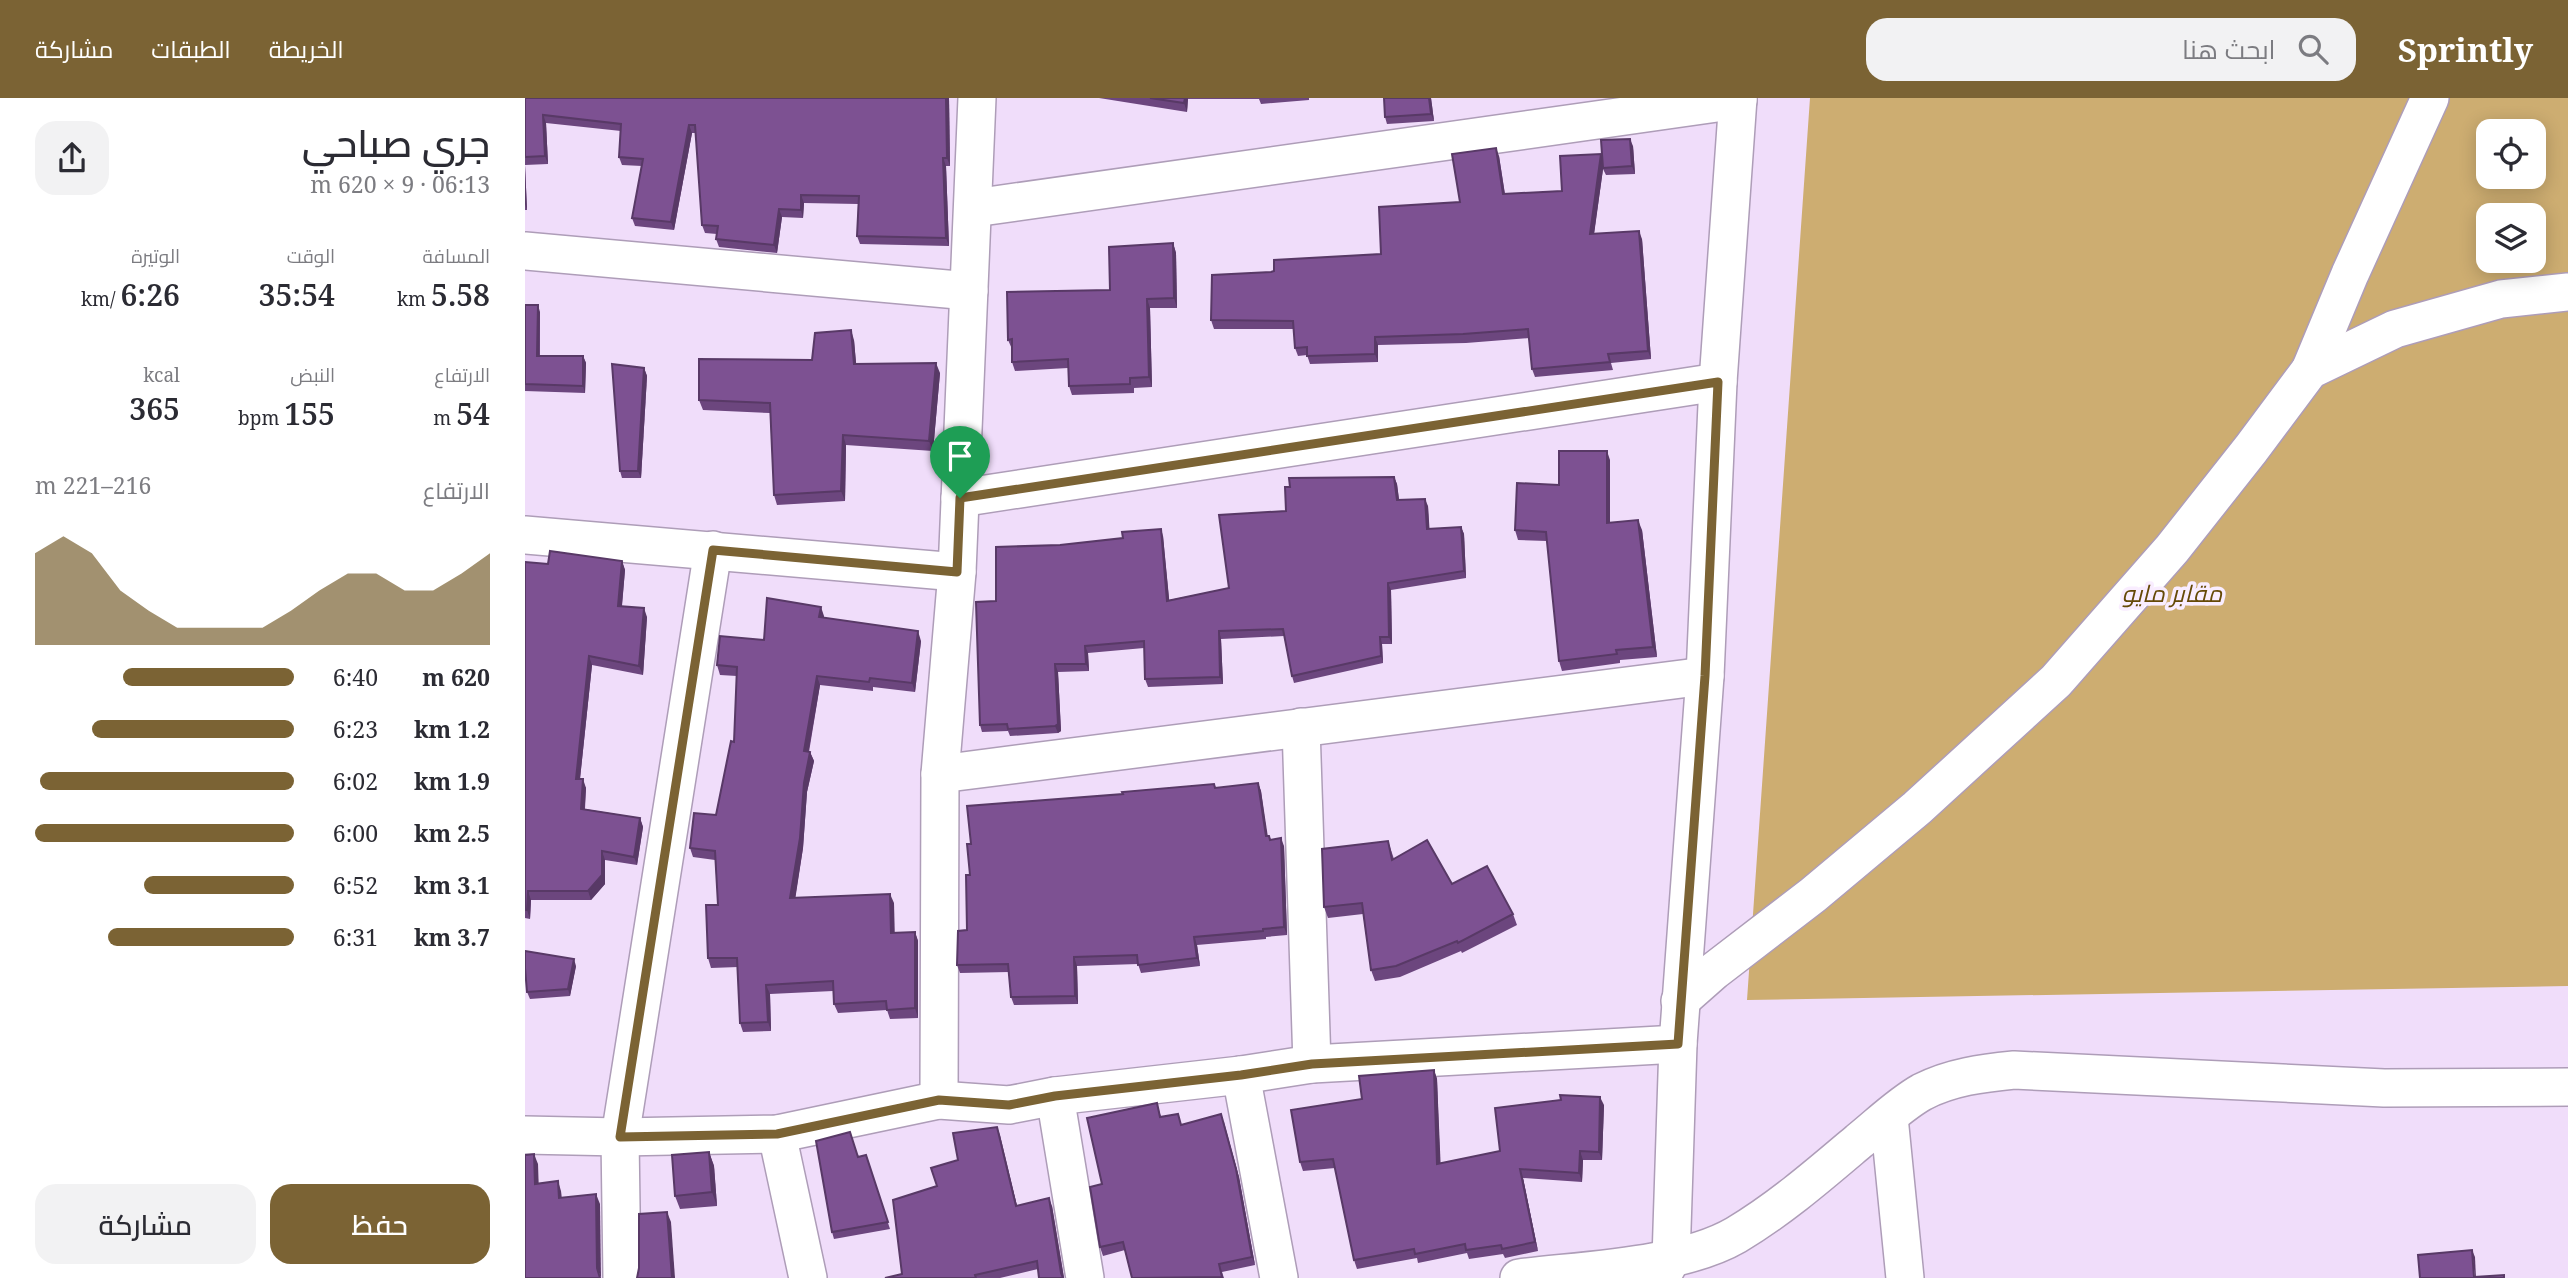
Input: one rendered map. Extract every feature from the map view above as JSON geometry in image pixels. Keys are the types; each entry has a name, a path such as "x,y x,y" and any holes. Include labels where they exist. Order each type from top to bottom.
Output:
{"street":[{"path":"939,1100 940,774 957,572 977,98"},
{"path":"1680,1001 1917,808 2056,681 2172,549 2309,370 2430,98"},
{"path":"974,208 1738,99 1718,382 1705,676 1680,1001 1666,1268"},
{"path":"525,251 969,292"},
{"path":"2309,370 2395,329 2501,299 2568,292"},
{"path":"960,498 1718,382"},
{"path":"525,535 957,572"},
{"path":"622,1278 620,1137 713,550"},
{"path":"940,774 1705,676"},
{"path":"1301,727 1312,1064"},
{"path":"525,1135 620,1137 777,1134 939,1100 1009,1105 1055,1096 1241,1075 1312,1064 1678,1044"},
{"path":"1519,1278 1666,1268 1735,1235 1803,1189 1888,1116 1922,1092 1971,1075 2014,1070 2384,1088 2568,1087"},
{"path":"1241,1075 1279,1278"},
{"path":"1055,1096 1085,1278"},
{"path":"1888,1116 1905,1278"},
{"path":"777,1134 808,1278"}],"green space":[{"name":"مقابر مايو","path":"1810,98 2568,98 2568,986 1747,1000"}],"building":[{"path":"525,98 946,98 947,158 943,158 946,238 857,236 859,196 801,195 801,210 779,209 774,245 716,239 718,226 702,225 695,125 689,125 671,222 632,218 643,159 619,157 621,124 543,115 545,156 525,157"},
{"path":"1150,98 1185,98 1184,103"},
{"path":"1384,98 1429,98 1431,114 1385,117"},
{"path":"1630,139 1632,166 1603,168 1601,140"},
{"path":"1496,148 1503,194 1562,191 1560,156 1601,154 1590,234 1639,231 1648,351 1608,354 1610,362 1532,369 1528,329 1375,337 1375,354 1307,356 1307,347 1295,348 1293,321 1211,320 1212,275 1271,272 1274,271 1274,260 1381,254 1379,207 1460,202 1452,154"},
{"path":"1173,243 1174,298 1147,299 1149,377 1130,378 1130,384 1069,386 1068,359 1012,362 1012,339 1008,340 1007,292 1110,290 1109,247"},
{"path":"525,305 538,305 537,356 583,356 583,386 525,384"},
{"path":"851,330 854,364 936,363 929,441 843,435 841,491 774,495 770,403 699,400 699,359 812,360 815,333"},
{"path":"612,364 644,368 638,471 620,471"},
{"path":"1559,451 1607,451 1607,523 1638,520 1653,647 1616,650 1617,654 1559,661 1546,532 1515,530 1517,483 1559,485"},
{"path":"1394,477 1397,500 1425,499 1427,529 1461,527 1464,571 1388,583 1389,637 1380,637 1381,656 1292,676 1283,629 1219,631 1220,677 1145,679 1144,641 1085,646 1086,664 1055,664 1058,724 1008,729 1007,724 980,725 976,602 996,601 996,547 1060,545 1123,538 1122,532 1161,529 1167,601 1229,588 1219,515 1286,511 1285,487 1290,487 1289,478"},
{"path":"550,551 622,561 618,606 644,608 639,666 589,656 576,779 583,779 581,809 640,818 634,857 602,851 602,875 588,891 528,891 525,910 525,562 548,564"},
{"path":"767,598 821,607 819,617 918,631 912,683 870,678 869,682 817,676 804,751 810,752 790,898 890,894 891,933 915,932 915,1008 887,1010 886,1001 834,1004 833,981 766,985 768,1022 740,1023 737,958 708,958 706,905 718,905 715,851 690,848 694,813 716,815 731,741 734,742 737,667 717,665 720,636 764,640"},
{"path":"1258,783 1266,836 1269,836 1270,840 1281,838 1284,927 1194,937 1197,958 1138,965 1137,955 1074,957 1075,996 1011,997 1008,964 957,965 958,931 967,930 966,875 970,875 967,844 971,844 967,806 1214,784 1215,788"},
{"path":"1427,840 1452,884 1487,866 1513,914 1458,943 1457,941 1396,966 1371,970 1362,903 1324,907 1322,849 1388,841 1392,860"},
{"path":"525,951 574,959 568,989 527,992"},
{"path":"1434,1070 1437,1164 1500,1151 1495,1108 1561,1100 1560,1095 1600,1097 1599,1152 1580,1151 1579,1173 1520,1169 1535,1242 1502,1249 1501,1245 1466,1250 1465,1244 1415,1254 1414,1249 1354,1260 1333,1159 1300,1162 1291,1110 1362,1099 1359,1076"},
{"path":"1157,1103 1160,1117 1178,1114 1181,1125 1221,1114 1236,1169 1252,1257 1219,1264 1222,1277 1132,1278 1123,1242 1100,1247 1090,1187 1102,1184 1087,1118"},
{"path":"997,1127 1016,1206 1049,1198 1063,1278 1039,1278 1037,1261 975,1275 976,1278 885,1278 902,1274 893,1200 937,1186 931,1168 958,1160 953,1133"},
{"path":"850,1132 858,1157 866,1155 888,1222 832,1232 816,1141"},
{"path":"709,1152 712,1192 675,1196 672,1155"},
{"path":"534,1154 535,1184 558,1181 559,1198 596,1194 597,1268 600,1278 525,1278 525,1155"},
{"path":"667,1212 672,1278 637,1278 639,1214"},
{"path":"2472,1250 2474,1277 2504,1275 2504,1278 2420,1278 2418,1255"}],"route":[{"path":"1718,382 1705,676 1678,1044 1312,1064 1241,1075 1055,1096 1009,1105 939,1100 777,1134 620,1137 713,550 957,572 960,498 1718,382"}]}
